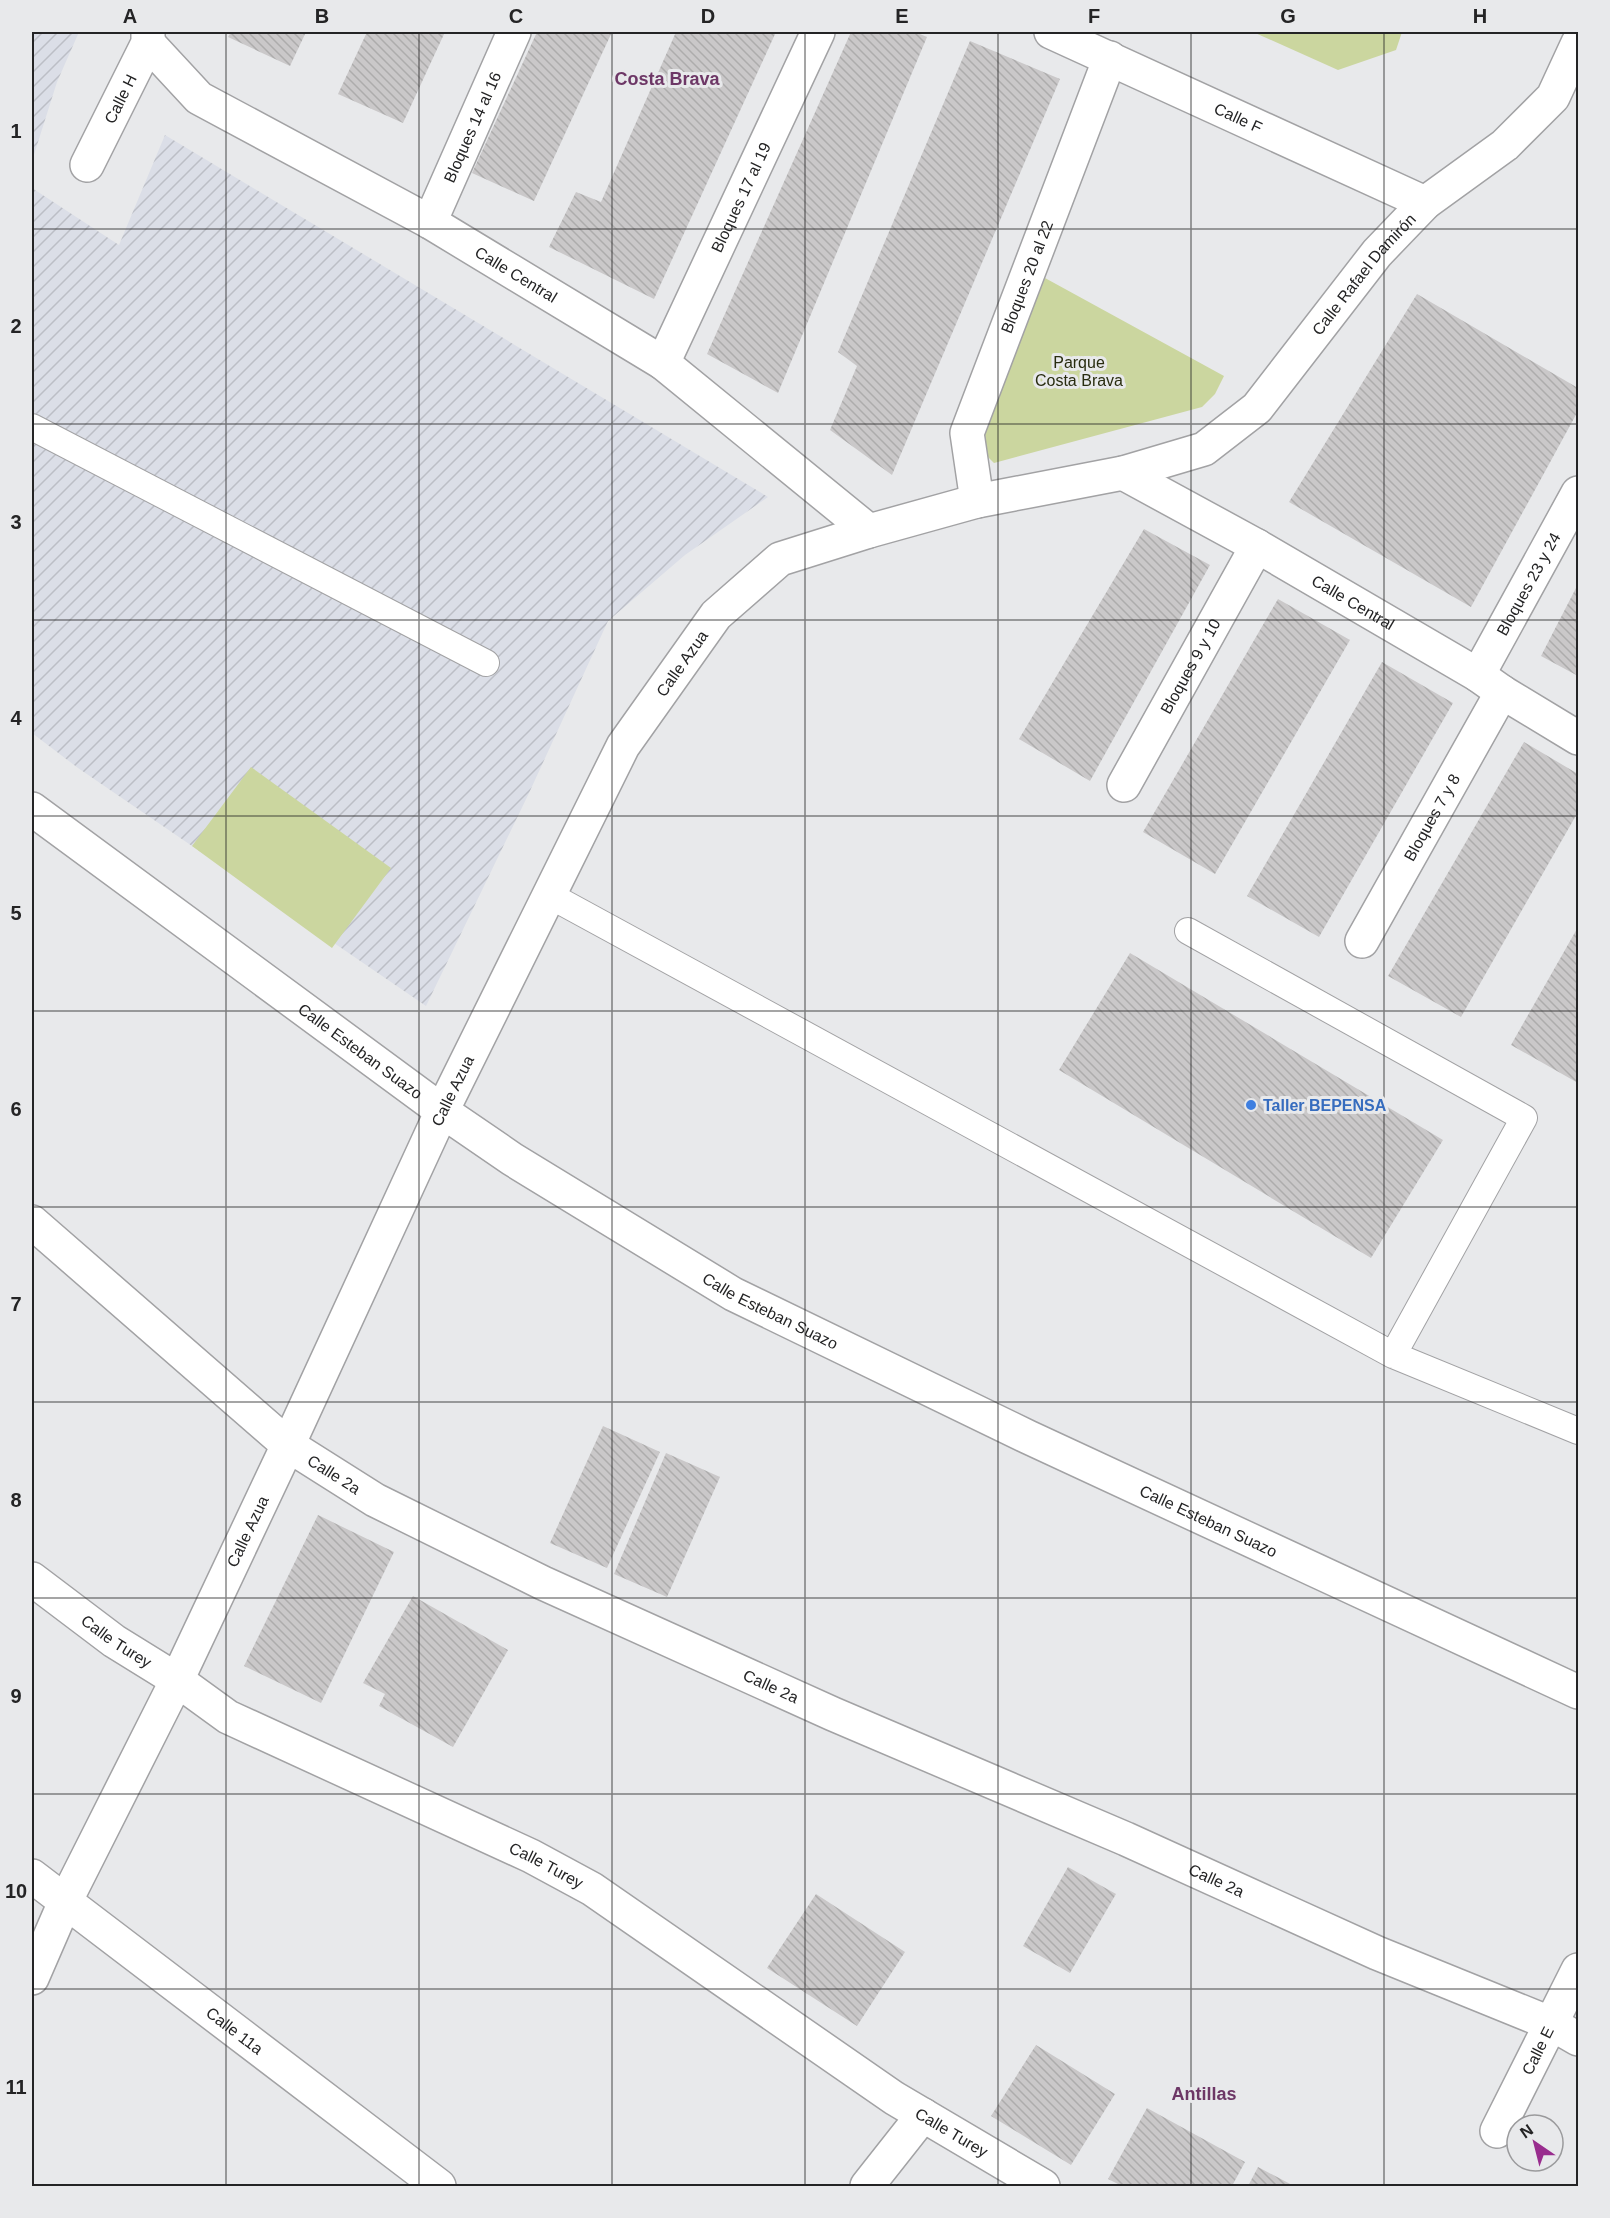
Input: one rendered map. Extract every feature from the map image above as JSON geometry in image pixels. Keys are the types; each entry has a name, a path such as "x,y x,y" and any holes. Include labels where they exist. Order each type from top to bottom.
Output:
{"street":[{"name":"Bloques 14 al 16","path":"430,222 514,32"},
{"name":"Bloques 17 al 19","path":"663,363 818,32"},
{"name":"Calle F","path":"1051,32 1425,203"},
{"name":"Calle Central","path":"148,37 199,98 430,222 663,363 869,531"},
{"name":"Calle H","path":"87,165 148,37"},
{"name":"Calle Rafael Damirón","path":"1123,473 1204,449 1257,408 1377,253 1425,203 1505,145 1553,97 1578,43"},
{"name":"Bloques 20 al 22","path":"977,501 967,433 1110,58"},
{"name":"Calle Central","path":"1123,473 1257,546 1578,738"},
{"name":"Calle Azua","path":"32,1978 65,1902 177,1680 442,1111 623,746 716,615 780,559 977,501 1123,473"},
{"name":"Bloques 23 y 24","path":"1490,684 1578,493"},
{"name":"Bloques 9 y 10","path":"1124,785 1257,546"},
{"name":"Bloques 7 y 8","path":"1362,941 1490,684"},
{"name":"Calle Esteban Suazo","path":"32,809 442,1111 512,1158 733,1294 1028,1437 1578,1692"},
{"name":"Calle 2a","path":"32,1222 288,1444 375,1500 543,1582 833,1714 1126,1839 1377,1953 1565,2031"},
{"name":"Calle Turey","path":"32,1579 114,1641 177,1680 228,1717 531,1856 592,1889 894,2098 1043,2187"},
{"name":"Calle 11a","path":"32,1876 439,2187"},
{"name":"Calle E","path":"1497,2131 1565,2031 1578,1971"},
{"path":"867,2187 923,2115"}],"lane":[{"path":"32,427 486,663"},
{"path":"549,895 1393,1355 1578,1431"},
{"path":"1188,931 1524,1118 1393,1355"}],"shaded area":[{"path":"32,32 79,32 57,82 32,161"},
{"path":"165,135 768,497 685,555 608,621 529,793 426,1006 78,768 32,733 32,188 119,245"}],"green space":[{"path":"1253,32 1402,32 1396,50 1338,70"},
{"name":"Parque Costa Brava","path":"1045,278 1224,376 1215,394 1202,407 994,463 984,453 981,440"},
{"path":"251,767 391,868 332,948 192,846"}],"building":[{"path":"231,32 306,32 290,66 228,37"},
{"path":"367,32 445,32 403,123 338,94"},
{"path":"537,32 612,32 534,201 472,173"},
{"path":"676,32 776,32 654,299 549,247 576,192 601,202"},
{"path":"851,32 915,32 927,37 778,393 707,354"},
{"path":"970,41 1060,79 892,475 830,430 857,366 838,352"},
{"path":"1417,294 1578,388 1578,411 1471,607 1289,502"},
{"path":"1144,529 1210,565 1090,781 1019,739"},
{"path":"1578,584 1578,676 1541,656"},
{"path":"1278,599 1350,640 1215,874 1143,832"},
{"path":"1382,662 1453,703 1319,937 1247,896"},
{"path":"1524,742 1578,774 1578,812 1461,1017 1388,976"},
{"path":"1578,927 1578,1083 1511,1045"},
{"name":"Taller BEPENSA","path":"1130,953 1443,1140 1371,1258 1059,1070"},
{"path":"603,1426 660,1452 607,1568 550,1543"},
{"path":"666,1453 720,1477 667,1597 614,1574"},
{"path":"318,1515 394,1552 321,1703 244,1666"},
{"path":"413,1596 508,1650 453,1747 379,1706 385,1694 363,1683"},
{"path":"1068,1867 1116,1894 1070,1973 1023,1946"},
{"path":"816,1894 905,1952 857,2026 767,1968"},
{"path":"1036,2045 1115,2094 1071,2165 991,2116"},
{"path":"1147,2108 1245,2162 1232,2186 1122,2186 1108,2179"},
{"path":"1258,2167 1294,2186 1248,2186"}],"place":[{"name":"Taller BEPENSA","path":"1251,1105"}],"district":[{"name":"Costa Brava","path":"667,79"},
{"name":"Antillas","path":"1204,2094"}]}
